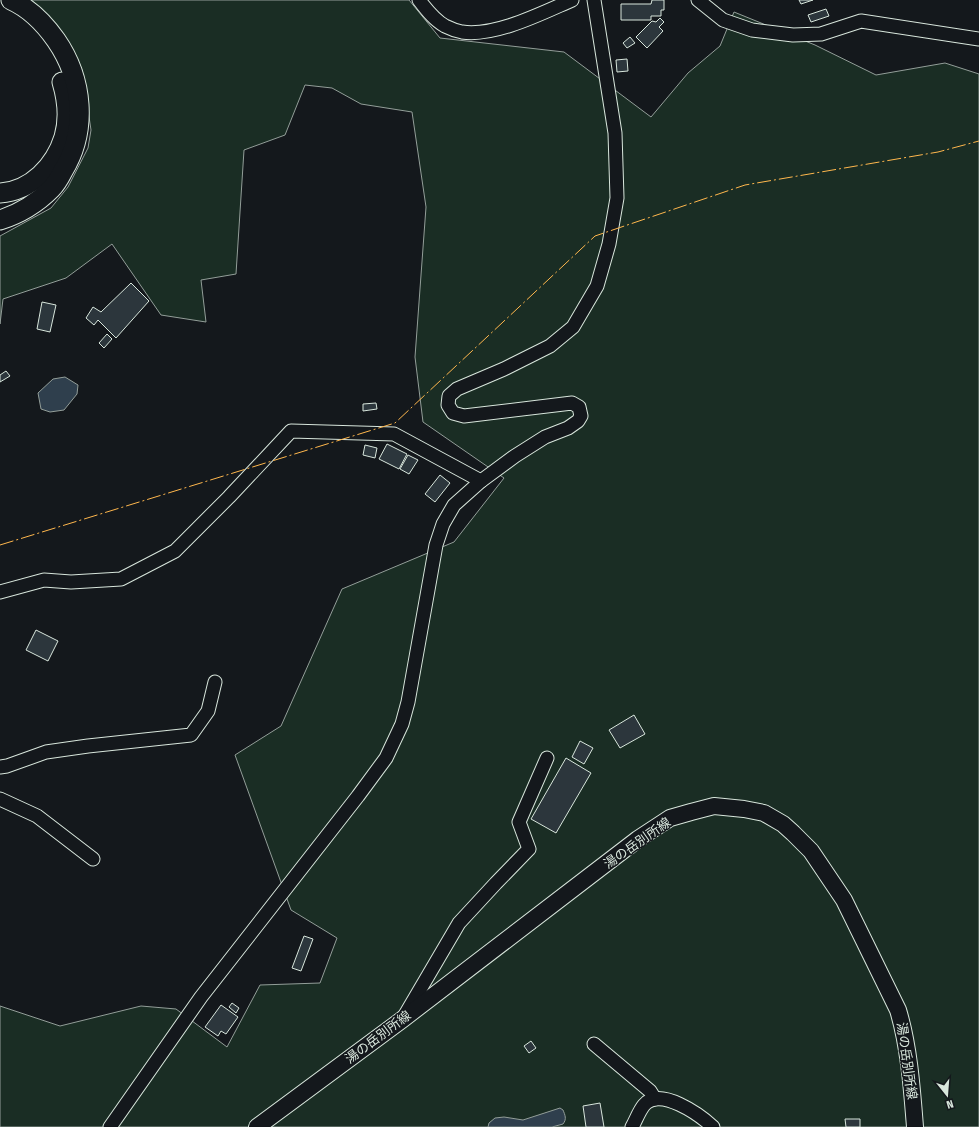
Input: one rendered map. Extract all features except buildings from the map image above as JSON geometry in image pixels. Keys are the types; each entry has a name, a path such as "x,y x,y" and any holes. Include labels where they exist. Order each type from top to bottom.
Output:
{"highway":[{"path":"0,220 40,200 53,188 69,162 79,129 80,112 75,79 69,62 60,46 48,29 33,14 11,0"},
{"path":"0,9 11,14 33,31 51,54 57,66 65,91 66,120 64,136 58,151 51,164 42,174 20,189 0,193"}],"main road":[{"name":"湯の岳別所線","path":"257,1127 403,1019 632,844 670,818 714,806 764,813 783,824 810,851 844,900 900,1016 907,1051 915,1127"}],"street":[{"path":"419,0 433,16 444,25 461,32 482,32 505,27 572,0"},
{"path":"110,1127 201,997 386,758 402,724 408,702 436,545 443,524 454,505 481,481 515,456 545,437 568,428 578,421 581,416 579,407 572,403 464,416 453,413 448,405 449,396 458,389 504,370 550,346 573,327 597,286 609,244 617,198 615,133 594,0"},
{"path":"698,0 723,20 752,30 794,35 821,34 861,21 979,39"},
{"path":"0,592 44,580 72,582 121,579 175,552 291,431 394,434 481,481"},
{"path":"0,767 7,766 46,752 191,735 208,711 215,682"},
{"path":"403,1019 459,923 529,849 519,822 547,758"},
{"path":"0,799 37,816 93,859"},
{"path":"594,1044 650,1091 655,1100"},
{"path":"632,1127 645,1103 664,1098 683,1106 707,1121 713,1127"}],"green space":[{"path":"26,0 409,0 440,38 564,52 651,117 688,73 720,46 734,12 815,45 876,75 945,63 979,74 979,1127 0,1127 0,1006 60,1026 141,1006 176,1009 227,1047 260,985 320,983 337,938 291,910 235,755 281,726 342,589 454,542 504,478 423,422 415,357 426,207 412,112 361,104 332,88 305,85 285,135 244,150 236,274 201,280 206,322 161,315 112,244 66,278 3,299 0,324 0,236 51,208 68,187 88,148 91,130 82,70 63,33"}],"water":[{"path":"65,377 78,385 77,394 64,410 50,412 41,409 38,393 53,379"},
{"path":"560,1108 563,1110 565,1115 564,1122 563,1124 552,1127 488,1127 489,1123 495,1118 504,1117 523,1120"}],"power":[{"path":"0,545 395,423 595,236 745,185 938,152 979,141"}]}
